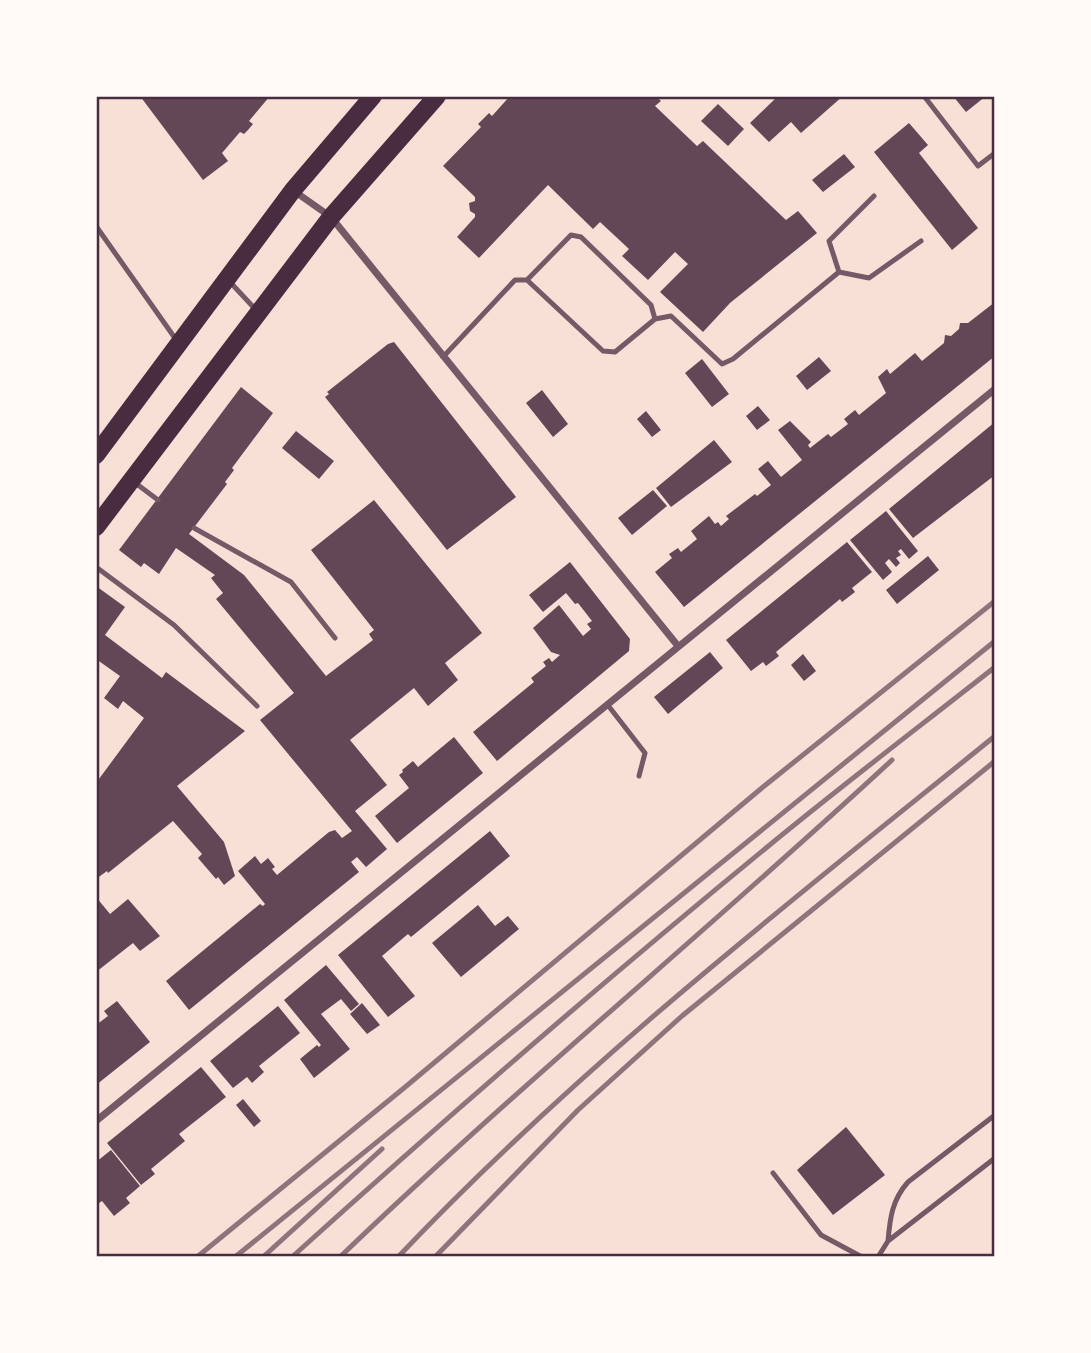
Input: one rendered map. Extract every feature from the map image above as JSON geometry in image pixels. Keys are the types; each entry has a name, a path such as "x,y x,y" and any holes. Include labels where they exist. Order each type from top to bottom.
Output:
{"main road":[{"path":"96,455 293,191 373,96"},
{"path":"96,527 331,217 438,96"}],"street":[{"path":"293,191 331,217 678,646"},
{"path":"96,1121 995,389"}],"lane":[{"path":"750,96 757,96"},
{"path":"925,96 978,166 995,153"},
{"path":"839,272 830,241 874,196"},
{"path":"96,226 179,344"},
{"path":"527,280 571,235 581,237 651,304 655,318"},
{"path":"839,272 869,278 921,241"},
{"path":"443,356 515,280 527,280 603,351 615,352 655,318 671,316 722,364 733,359 839,272"},
{"path":"227,280 259,313"},
{"path":"132,480 158,500"},
{"path":"194,528 291,582 335,638"},
{"path":"96,567 174,625 257,706"},
{"path":"607,704 645,753 639,776"},
{"path":"888,1241 891,1213 898,1193 908,1182 995,1115"},
{"path":"878,1257 888,1241 995,1158"},
{"path":"773,1173 821,1235 862,1257"}],"building":[{"path":"140,96 270,96 249,121 253,124 248,130 244,134 240,132 222,153 228,161 203,180"},
{"path":"510,96 656,96 661,101 655,106 697,146 703,141 786,220 798,211 817,233 730,303 703,332 660,292 688,264 675,252 648,280 622,256 629,249 600,222 593,229 548,185 479,258 457,237 475,217 470,211 469,203 475,201 475,197 443,166 481,127 478,124 489,113 492,116"},
{"path":"778,96 843,96 801,133 791,122 769,142 750,123"},
{"path":"953,96 986,96 966,112"},
{"path":"718,104 744,129 728,146 701,121"},
{"path":"909,123 928,145 919,153 978,228 952,250 874,152"},
{"path":"844,154 855,167 823,192 812,180"},
{"path":"995,302 995,356 684,607 655,572 672,558 669,554 678,548 681,552 697,539 691,531 709,516 715,524 718,522 721,526 729,519 726,516 771,485 758,469 768,461 781,477 802,460 778,430 790,421 811,442 808,445 810,448 828,434 831,437 848,424 844,419 855,410 859,415 886,393 878,377 887,369 890,374 915,353 922,361 944,343 945,335 951,336 959,329 960,323 968,323"},
{"path":"394,342 516,497 447,550 325,397 329,394 327,392"},
{"path":"819,357 831,371 807,390 796,376"},
{"path":"702,359 729,394 712,407 685,373"},
{"path":"241,387 273,413 232,468 234,470 225,482 227,484 189,534 244,575 326,676 373,640 369,634 374,630 311,550 374,500 482,633 445,663 458,680 428,706 414,688 350,740 387,785 355,811 387,849 366,867 357,857 351,862 359,872 189,1010 166,981 260,904 265,904 238,871 255,856 261,864 268,858 277,875 329,832 335,830 342,838 352,831 260,720 294,693 216,599 223,593 211,578 215,575 176,548 159,574 144,563 141,567 119,550"},
{"path":"542,390 568,424 553,437 526,403"},
{"path":"758,406 770,420 757,430 746,416"},
{"path":"646,411 661,430 652,437 637,419"},
{"path":"995,422 995,475 913,538 889,509"},
{"path":"296,431 334,461 319,479 282,448"},
{"path":"714,440 732,462 671,507 656,488"},
{"path":"653,490 667,506 632,535 618,518"},
{"path":"886,511 918,551 909,559 901,549 898,551 901,555 896,558 900,563 896,567 889,559 885,563 892,572 883,580 850,540"},
{"path":"847,542 872,572 852,588 855,592 842,602 840,599 776,652 779,656 766,666 763,662 751,671 726,640"},
{"path":"928,556 939,570 897,604 886,590"},
{"path":"570,562 630,639 629,651 497,761 473,732 534,682 531,678 546,666 543,662 549,658 552,662 560,655 551,652 533,628 559,605 583,636 591,629 587,624 592,621 566,593 543,612 529,595"},
{"path":"96,586 125,607 105,635 162,678 166,672 245,731 177,786 224,842 235,876 224,885 198,858 202,854 173,821 108,873 107,871 96,879 96,783 144,718 123,701 118,709 104,698 120,676 96,659"},
{"path":"710,652 723,668 668,714 654,697"},
{"path":"803,654 816,671 804,681 791,665"},
{"path":"454,737 483,773 397,843 375,816 409,788 399,775 402,770 413,761 418,767"},
{"path":"490,831 510,856 411,937 408,934 382,956 415,996 388,1017 338,955"},
{"path":"96,897 110,914 128,899 160,936 140,951 133,943 96,972"},
{"path":"478,905 495,926 508,916 519,929 461,977 432,943"},
{"path":"326,965 359,1004 351,1011 341,999 321,1014 350,1049 314,1078 300,1059 317,1045 321,1045 284,1000"},
{"path":"117,1001 150,1042 96,1085 96,1025 108,1016 104,1011"},
{"path":"362,1003 380,1025 367,1034 350,1014"},
{"path":"278,1006 300,1033 259,1066 264,1072 252,1083 247,1077 233,1088 210,1061"},
{"path":"201,1067 226,1097 179,1134 185,1141 151,1169 155,1174 141,1185 107,1143"},
{"path":"243,1099 261,1121 254,1127 236,1105"},
{"path":"846,1127 885,1175 833,1215 797,1170"},
{"path":"111,1150 140,1186 126,1198 130,1203 114,1216 102,1201 96,1205 96,1162"}],"railway":[{"path":"197,1257 404,1088 763,787 995,601"},
{"path":"235,1257 995,641"},
{"path":"292,1257 646,948 794,825 995,667"},
{"path":"398,1257 467,1186 613,1052 764,923 995,736"},
{"path":"340,1257 476,1130 892,760"},
{"path":"435,1257 578,1110 682,1016 995,761"},
{"path":"263,1257 382,1149"}]}
